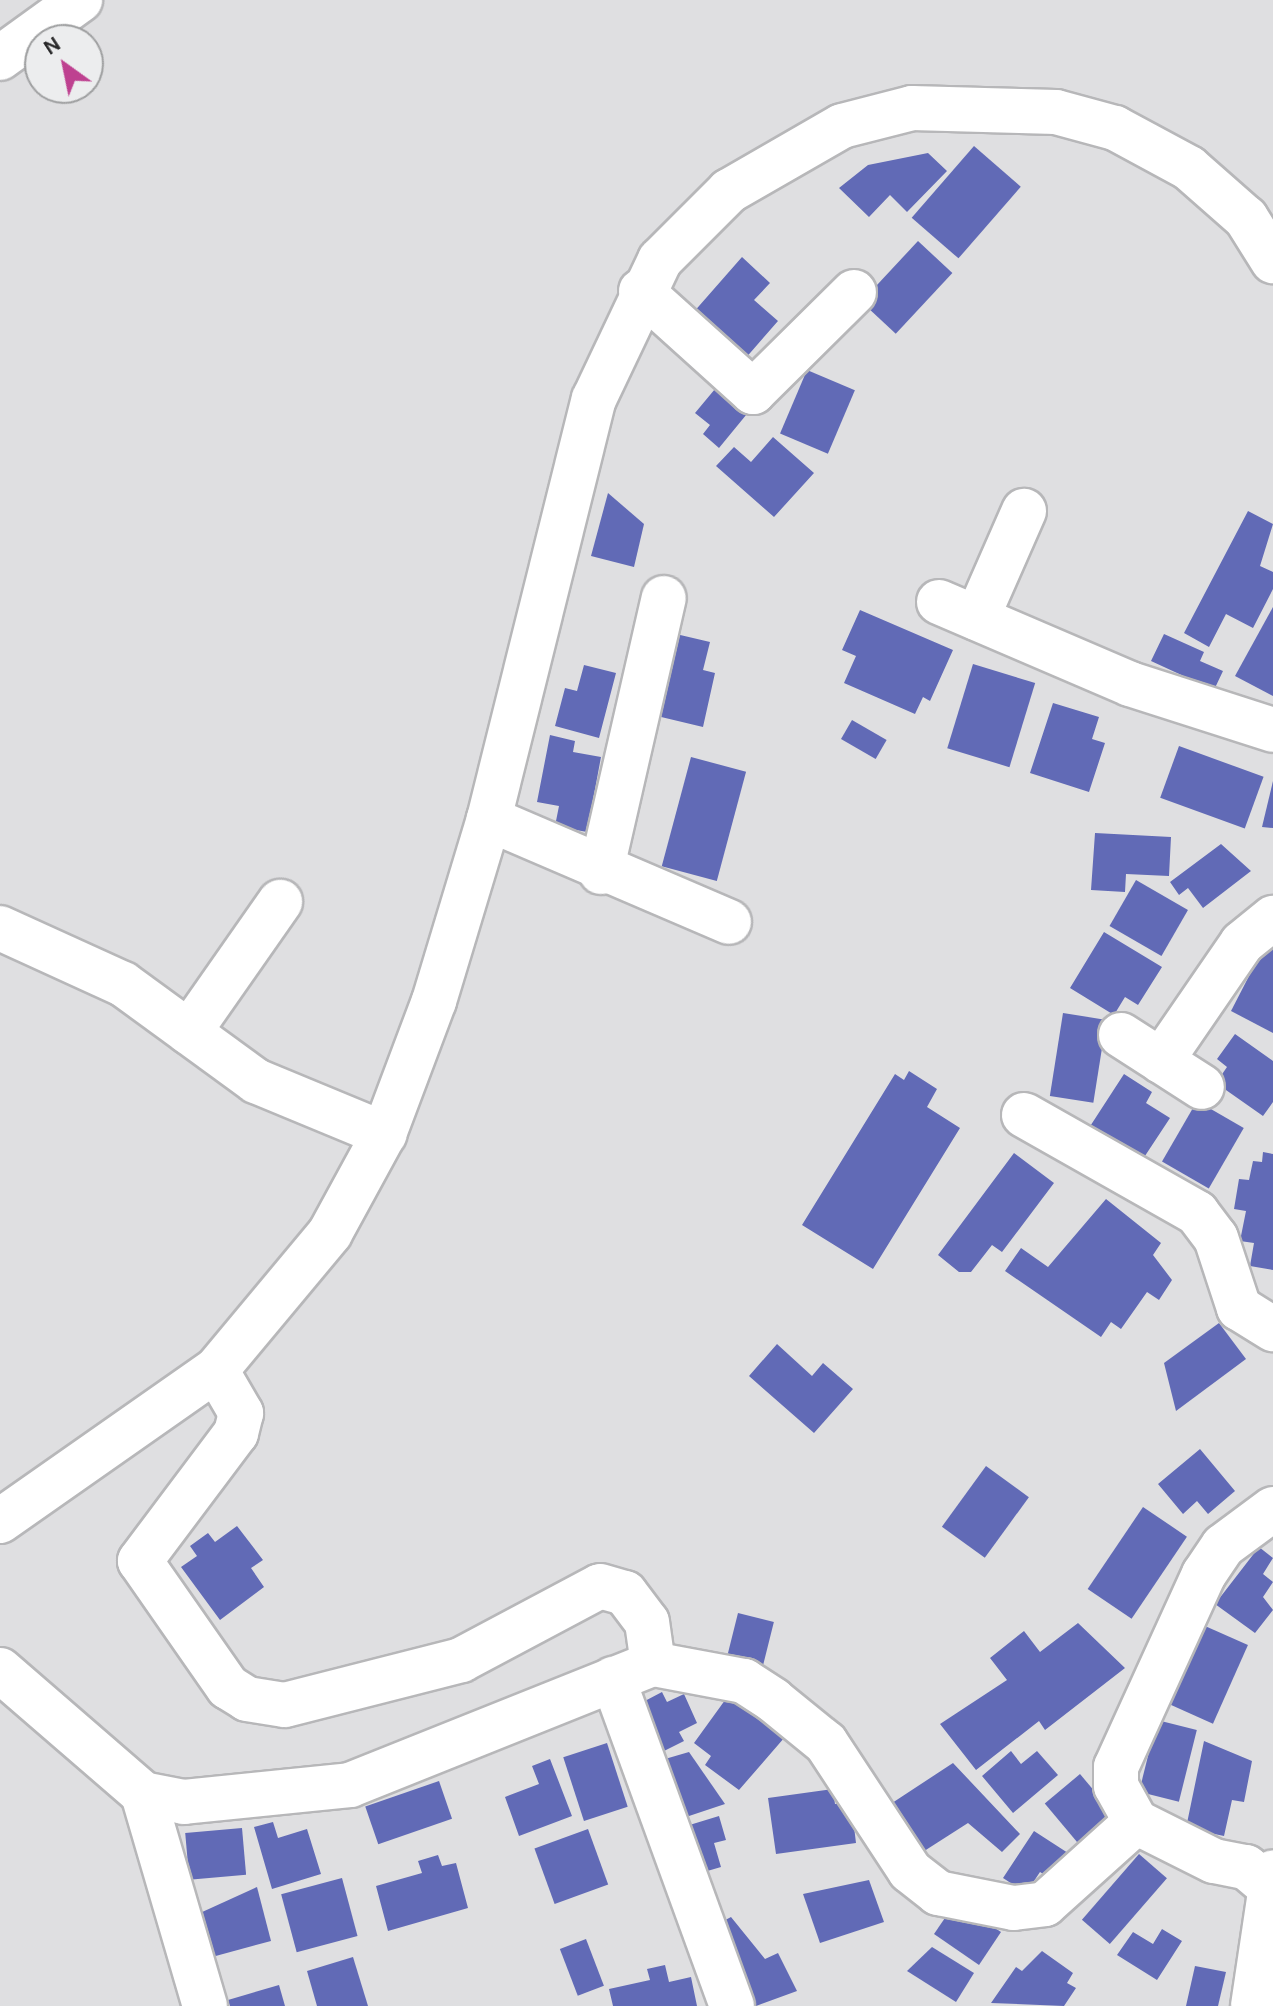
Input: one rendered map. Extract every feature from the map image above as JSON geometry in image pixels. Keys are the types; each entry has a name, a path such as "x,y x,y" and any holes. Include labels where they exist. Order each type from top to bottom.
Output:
{"street":[{"path":"0,58 80,0"},
{"path":"0,1521 216,1370 330,1233 384,1134 489,819 594,399 641,291 660,260 729,191 842,126 912,108 997,105 1115,128 1189,168 1246,218 1273,261"},
{"path":"641,291 753,392 854,292"},
{"path":"1024,511 958,610 1130,684 1273,730"},
{"path":"601,872 664,598"},
{"path":"489,819 601,872 729,922"},
{"path":"189,1032 280,902"},
{"path":"1161,1061 1242,943 1273,918"},
{"path":"0,928 123,984 256,1081 384,1134"},
{"path":"1121,1035 1202,1087"},
{"path":"1024,1115 1197,1213 1216,1238 1239,1308 1273,1329"},
{"path":"216,1370 241,1413 236,1433 140,1561 228,1687 247,1699 285,1705 461,1660 600,1586 625,1593 647,1622 653,1664"},
{"path":"1253,2006 1272,1883 1246,1867 1214,1861 1136,1822 1122,1805 1116,1767 1146,1697 1217,1555 1273,1509"},
{"path":"143,1794 219,1803 350,1785 653,1664 744,1681 773,1700 826,1743 910,1871 938,1893 1014,1908 1045,1904 1136,1822"},
{"path":"0,1670 143,1794 205,2006"},
{"path":"613,1679 732,2006"}],"building":[{"path":"974,146 1021,187 958,258 912,218"},
{"path":"928,153 947,171 907,212 890,195 869,217 839,188 868,165"},
{"path":"918,241 952,273 896,334 861,302"},
{"path":"742,257 770,283 754,300 778,321 744,360 692,314"},
{"path":"807,370 855,390 828,454 780,434"},
{"path":"720,383 751,409 719,448 703,434 710,425 695,413"},
{"path":"773,437 814,473 774,517 716,466 734,447 751,462"},
{"path":"608,493 644,524 634,567 591,556"},
{"path":"1248,511 1273,524 1260,566 1273,572 1273,589 1253,628 1226,614 1209,647 1184,633"},
{"path":"1273,607 1273,696 1235,676"},
{"path":"860,610 953,650 930,701 923,697 915,714 844,683 856,656 842,650"},
{"path":"676,634 710,642 703,670 715,673 703,727 657,716"},
{"path":"1164,634 1204,652 1200,661 1223,671 1214,690 1151,661"},
{"path":"973,664 1035,683 1009,767 947,748"},
{"path":"584,665 616,673 599,738 555,726 565,688 577,691"},
{"path":"1053,703 1099,717 1092,739 1105,743 1089,792 1030,773"},
{"path":"852,720 887,740 876,759 841,739"},
{"path":"550,735 575,741 573,752 601,757 587,832 555,826 559,806 537,802"},
{"path":"1179,746 1264,777 1245,828 1160,798"},
{"path":"691,757 746,772 717,881 662,866"},
{"path":"1273,781 1273,828 1262,827"},
{"path":"1095,833 1171,837 1169,876 1126,874 1125,892 1091,890"},
{"path":"1221,844 1251,871 1203,908 1188,888 1179,895 1170,882"},
{"path":"1136,880 1188,910 1161,956 1110,926"},
{"path":"1104,932 1162,967 1138,1005 1125,997 1114,1015 1070,988"},
{"path":"1265,945 1273,949 1273,1033 1231,1011"},
{"path":"1063,1013 1106,1020 1093,1103 1050,1096"},
{"path":"1235,1034 1273,1061 1273,1102 1263,1116 1216,1083 1227,1067 1217,1059"},
{"path":"909,1071 937,1089 927,1107 960,1128 873,1269 802,1225 895,1074 904,1080"},
{"path":"1124,1074 1152,1092 1146,1103 1170,1118 1139,1165 1087,1131"},
{"path":"1197,1101 1244,1128 1209,1189 1162,1162"},
{"path":"1263,1152 1273,1154 1273,1270 1250,1266 1254,1243 1240,1241 1246,1211 1234,1209 1239,1179 1249,1180 1253,1161 1262,1162"},
{"path":"1014,1153 1054,1183 1002,1252 992,1245 971,1272 959,1272 938,1255"},
{"path":"1106,1199 1161,1243 1153,1255 1172,1280 1159,1300 1147,1292 1121,1329 1111,1322 1101,1337 1005,1271 1021,1248 1048,1267"},
{"path":"1219,1323 1246,1359 1176,1411 1164,1363"},
{"path":"777,1344 812,1376 823,1363 853,1389 814,1433 749,1376"},
{"path":"1200,1449 1235,1491 1208,1514 1197,1501 1183,1514 1158,1484"},
{"path":"986,1466 1029,1497 985,1558 942,1527"},
{"path":"1143,1507 1187,1537 1132,1619 1088,1589"},
{"path":"237,1526 263,1560 251,1568 264,1587 220,1620 181,1567 197,1556 190,1546 208,1533 215,1542"},
{"path":"1259,1547 1273,1558 1263,1574 1273,1582 1263,1597 1273,1610 1255,1633 1215,1604"},
{"path":"738,1613 774,1622 763,1668 727,1659"},
{"path":"1078,1623 1125,1668 1045,1730 1039,1721 976,1770 940,1724 1007,1680 990,1658 1024,1631 1040,1652"},
{"path":"1205,1626 1248,1645 1213,1724 1170,1705"},
{"path":"662,1692 667,1702 684,1694 697,1723 679,1732 684,1741 664,1751 641,1703"},
{"path":"728,1696 791,1730 739,1790 705,1765 711,1756 694,1743"},
{"path":"1157,1720 1197,1730 1179,1802 1139,1792"},
{"path":"1204,1741 1252,1761 1244,1802 1232,1800 1224,1836 1186,1828"},
{"path":"607,1743 628,1807 584,1821 563,1757"},
{"path":"1011,1751 1021,1764 1037,1751 1058,1775 1013,1813 982,1776"},
{"path":"689,1752 725,1804 683,1818 665,1759"},
{"path":"550,1759 572,1816 519,1836 505,1797 539,1784 532,1766"},
{"path":"953,1763 1020,1834 1002,1852 968,1823 918,1855 886,1807"},
{"path":"1080,1774 1118,1819 1083,1849 1045,1804"},
{"path":"439,1781 452,1819 378,1844 365,1806"},
{"path":"833,1789 835,1804 851,1802 856,1843 776,1854 768,1798"},
{"path":"719,1816 726,1840 714,1843 721,1867 697,1874 683,1827"},
{"path":"273,1822 278,1838 307,1829 321,1874 272,1889 254,1827"},
{"path":"242,1828 246,1875 189,1880 185,1833"},
{"path":"588,1829 608,1884 555,1904 534,1848"},
{"path":"1034,1831 1068,1853 1051,1879 1040,1872 1026,1893 1003,1878"},
{"path":"1139,1854 1167,1878 1110,1944 1082,1920"},
{"path":"438,1855 442,1866 456,1863 468,1908 388,1931 376,1886 422,1873 418,1861"},
{"path":"342,1878 358,1936 297,1952 281,1894"},
{"path":"869,1880 884,1922 820,1943 803,1894"},
{"path":"257,1887 271,1941 212,1957 200,1913"},
{"path":"949,1912 978,1917 1001,1932 979,1965 934,1934"},
{"path":"731,1917 765,1959 778,1953 797,1991 756,2006 714,1926"},
{"path":"1162,1929 1182,1941 1157,1980 1117,1955 1133,1932 1153,1944"},
{"path":"586,1939 604,1986 578,1996 560,1949"},
{"path":"932,1947 974,1973 956,2002 907,1971"},
{"path":"1042,1951 1073,1973 1067,1983 1076,1988 1064,2006 991,2003 1016,1967 1022,1971"},
{"path":"353,1957 368,2006 317,2006 307,1971"},
{"path":"665,1965 669,1982 691,1977 697,2006 613,2006 609,1989 650,1980 647,1969"},
{"path":"1195,1966 1226,1972 1218,2006 1186,2006"},
{"path":"279,1985 285,2006 230,2006 228,2000"}]}
